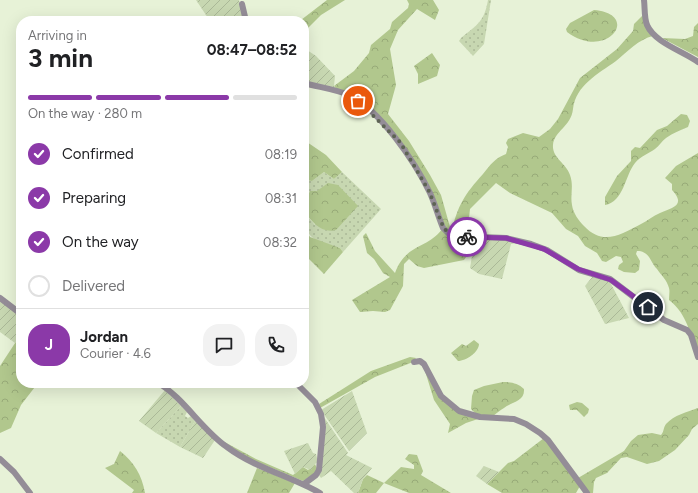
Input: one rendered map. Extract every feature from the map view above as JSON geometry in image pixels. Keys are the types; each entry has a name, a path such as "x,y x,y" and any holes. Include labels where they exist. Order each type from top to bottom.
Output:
{"street":[{"path":"644,0 646,22 650,30 665,42 698,62"},
{"path":"242,4 245,16"},
{"path":"309,84 351,96 371,112 395,136 427,187 443,228 447,232 460,236 506,238 530,244 549,251 579,270 608,278 664,320 686,329 690,334 698,357"},
{"path":"0,298 16,310"},
{"path":"414,362 419,361 424,364 441,396 459,411 480,417 514,418 538,431 548,440 587,493"},
{"path":"163,388 229,449 254,463 304,484 320,493"},
{"path":"301,388 316,404 323,422 319,470 316,475 304,484"},
{"path":"0,459 14,472 30,493"}],"green space":[{"path":"196,0 239,0 243,16 207,16"},
{"path":"327,0 345,0 321,15 309,27 309,16 306,16"},
{"path":"407,0 433,0 439,10 435,20 417,9 398,30 390,49 396,85 388,114 409,141 441,195 450,227 449,232 446,230 410,157 372,111 337,90 334,86 354,71 369,53 371,45 390,29 392,22 408,8 409,4"},
{"path":"488,0 491,0 484,44 473,56 459,41 482,18"},
{"path":"594,10 608,13 616,19 617,27 614,34 606,39 595,42 582,40 567,32 566,29 570,23"},
{"path":"643,15 653,36 638,43 583,87 578,93 572,115 554,140 553,150 570,175 572,183 572,205 576,217 591,232 598,236 605,237 612,237 626,232 657,214 676,206 678,200 672,190 672,184 665,178 676,166 698,153 698,354 684,318 669,300 669,289 667,282 649,257 641,251 637,251 636,254 640,261 639,270 635,273 624,272 618,269 619,265 623,262 621,257 616,256 606,262 602,261 597,253 585,246 578,236 566,229 552,213 510,193 496,183 470,209 469,218 461,235 451,233 462,201 490,165 506,154 508,147 506,143 508,139 523,133 539,137 550,129 558,119 580,78 617,49 633,31 634,24"},
{"path":"698,23 698,57 662,38 685,39 693,36 694,27"},
{"path":"309,51 316,56 335,76 334,86 337,90 309,83"},
{"path":"432,53 440,65 437,76 418,84 418,74 414,66"},
{"path":"681,114 687,115 690,121 688,127 669,136 655,149 637,161 632,168 620,194 611,203 605,205 605,197 617,176 631,161 631,151 635,147 640,148 657,130 667,126"},
{"path":"309,143 326,155 342,172 334,179 324,172 312,181 309,180"},
{"path":"324,172 334,179 342,172 381,209 343,252 340,248 318,241 309,234 309,218 315,225 316,191 310,191 309,193 309,180 312,181"},
{"path":"328,183 338,185 358,206 336,230 331,231 322,229 309,218 309,193 310,191 317,191"},
{"path":"442,229 475,238 473,247 464,260 424,268 417,266 409,259 404,264 403,286 390,310 385,312 360,312 352,300 390,277 383,273 374,259 367,253 363,236 366,233 375,251 395,273 405,256 430,240"},
{"path":"309,235 340,248 343,252 324,274 309,259"},
{"path":"475,238 491,238 518,243 511,244 502,279 479,274 470,268"},
{"path":"593,276 595,278 597,277 610,282 629,318 605,324 585,286"},
{"path":"0,300 16,312 16,342 15,343 0,332"},
{"path":"474,340 479,344 477,350 468,358 458,361 451,353 462,344 466,346"},
{"path":"16,342 16,388 34,388 21,405 11,428 0,433 0,366"},
{"path":"410,357 416,358 413,362 375,377 320,408 319,404 371,371"},
{"path":"425,371 445,402 481,418 466,423 448,433 450,424 434,400"},
{"path":"503,382 514,383 522,387 524,389 524,393 522,397 493,416 477,415 471,409 474,390"},
{"path":"165,390 181,406 156,433 139,421"},
{"path":"352,391 367,433 349,451 321,410"},
{"path":"577,402 582,403 589,409 588,413 584,417 577,410 570,410 569,405"},
{"path":"181,406 187,412 185,416 188,418 191,416 195,421 180,447 156,433"},
{"path":"698,408 698,424 675,450 659,461 647,464 627,457 621,458 607,473 596,478 593,493 588,493 578,478 624,451 631,441 638,435 652,433 661,435 665,425 673,418"},
{"path":"322,414 348,453 346,455 372,468 363,479 358,493 354,493 331,471 321,478 318,474"},
{"path":"195,421 215,440 203,458 180,447"},
{"path":"544,438 580,486 576,493 502,493 487,484 508,463 514,461"},
{"path":"219,439 256,459 293,475 303,467 308,470 315,464 318,471 303,481 250,459"},
{"path":"308,443 313,453 316,454 318,462 311,470 303,467 295,474 284,451"},
{"path":"120,451 137,469 142,480 145,493 132,493 134,490 105,468 114,464"},
{"path":"409,454 417,455 423,471 421,475 451,493 409,493 384,483 401,467 414,469 414,465 405,459"},
{"path":"484,466 499,472 487,484 476,476"},
{"path":"257,468 295,483 289,493 247,493"},
{"path":"367,475 384,483 376,493 358,493 363,479"}],"way so far":[{"path":"358,101 371,112 400,142 426,185 444,229 453,235 467,237"}],"route":[{"path":"467,237 506,238 544,249 583,272 604,276 625,289 648,307"}]}
